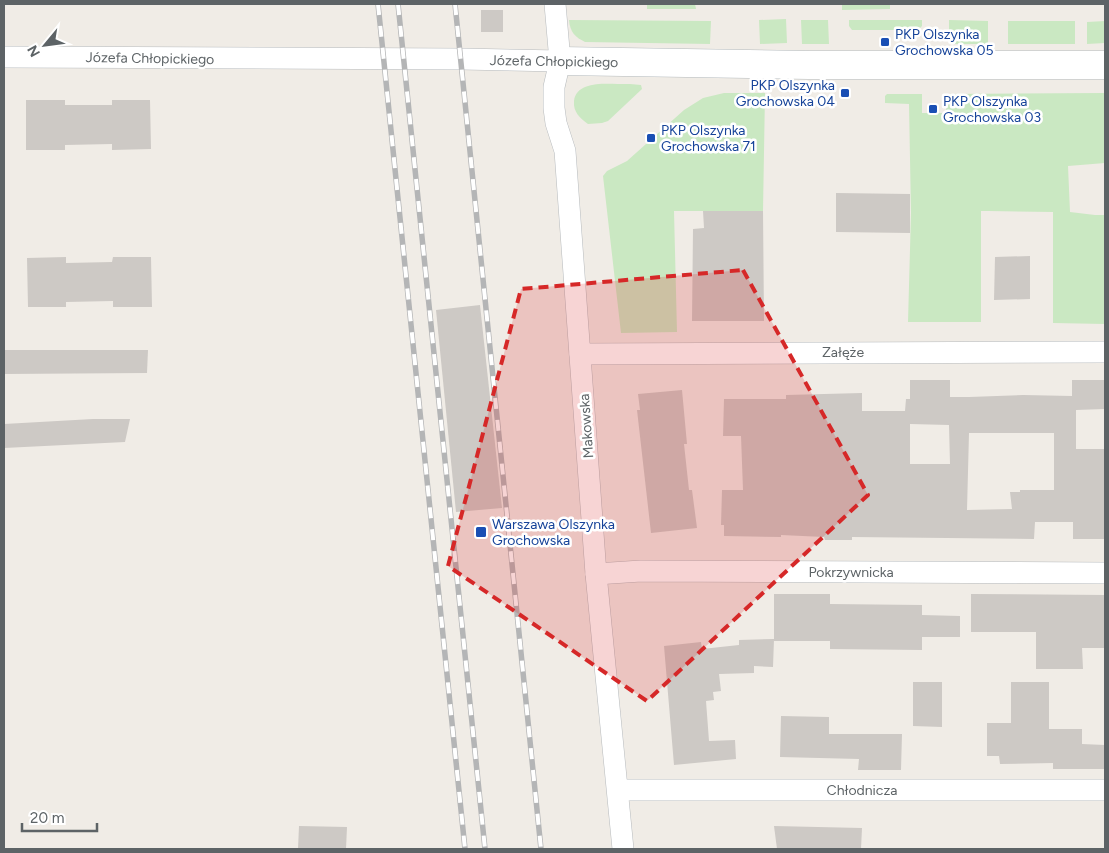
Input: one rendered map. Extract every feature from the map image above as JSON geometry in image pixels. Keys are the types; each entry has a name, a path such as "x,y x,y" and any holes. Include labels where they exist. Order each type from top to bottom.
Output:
{"street":[{"name":"Makowska","path":"555,4 560,61 554,87 554,108 556,123 565,151 596,574 623,849"},
{"name":"Józefa Chłopickiego","path":"4,57 1105,65"},
{"name":"Załęże","path":"580,354 1105,352"},
{"name":"Pokrzywnicka","path":"596,574 641,571 1105,573"},
{"name":"Chłodnicza","path":"618,790 1105,790"}],"highlighted area":[{"path":"743,270 868,495 647,701 448,566 521,289"}],"green space":[{"path":"647,4 695,4 696,9 647,9"},
{"path":"842,4 890,4 890,9 842,10"},
{"path":"786,19 787,43 760,44 759,20"},
{"path":"569,20 711,21 710,44 585,42 574,34"},
{"path":"801,20 828,20 829,44 802,44"},
{"path":"849,20 922,20 922,26 918,30 852,30 849,26"},
{"path":"949,20 988,21 988,44 949,44"},
{"path":"1008,21 1075,21 1075,44 1008,44"},
{"path":"1105,21 1105,43 1087,44 1087,22"},
{"path":"597,84 641,85 642,89 608,121 588,124 576,112 574,101 582,89"},
{"path":"724,93 765,93 763,211 674,211 677,332 621,333 603,176 607,171 627,161 684,110 703,98"},
{"path":"1105,93 1105,163 1068,166 1070,212 1105,215 1105,324 1053,323 1053,212 988,211 981,211 981,322 908,322 911,213 909,104 885,103 885,96 887,94 922,94 922,113 946,113 946,94"}],"building":[{"path":"481,10 503,10 503,32 481,32"},
{"path":"26,100 65,100 65,105 112,105 112,100 150,100 151,149 112,150 112,144 65,145 65,150 26,150"},
{"path":"836,193 910,194 910,233 836,232"},
{"path":"703,211 763,211 764,321 692,321 693,229 704,228"},
{"path":"1030,256 1030,299 994,300 995,257"},
{"path":"66,257 66,263 112,262 113,257 151,257 152,307 113,307 113,301 66,302 66,307 28,307 27,258"},
{"path":"480,305 502,508 456,512 436,310"},
{"path":"4,350 148,350 147,373 4,374"},
{"path":"910,380 950,380 950,397 969,397 1072,396 1072,380 1105,380 1105,409 1076,410 1076,449 1105,449 1105,539 1073,539 1073,522 1035,522 1034,539 852,537 852,540 825,540 824,537 781,535 781,537 724,536 724,525 721,525 722,490 743,490 741,436 723,436 724,399 786,399 786,395 862,393 862,411 905,411 906,399 910,399","holes":["910,424 949,425 950,464 910,464","969,433 1054,433 1054,490 1020,490 1020,492 1010,492 1012,509 967,510"]},
{"path":"682,390 687,444 684,444 689,490 692,490 697,528 651,533 637,410 640,410 638,394"},
{"path":"130,419 125,442 4,448 4,424"},
{"path":"774,594 830,594 830,604 922,605 922,615 960,616 960,637 922,637 922,650 830,649 830,641 774,641"},
{"path":"971,594 1105,595 1105,648 1082,648 1083,669 1036,669 1036,632 971,632"},
{"path":"774,639 773,667 754,666 754,673 719,674 721,691 713,692 714,700 706,701 709,741 735,740 736,759 674,765 664,646 701,642 702,649 739,645 739,640"},
{"path":"913,682 942,682 942,727 913,726"},
{"path":"1011,682 1049,682 1049,729 1082,729 1082,744 1105,745 1105,769 1053,769 1053,763 1000,764 999,756 987,756 987,723 1011,723"},
{"path":"781,716 829,717 829,734 902,734 901,770 858,770 859,759 780,757"},
{"path":"299,826 347,827 346,849 298,849"},
{"path":"774,826 862,828 861,849 777,849"}],"railway":[{"path":"378,4 465,849"},
{"path":"398,4 485,849"},
{"path":"455,4 541,849"}],"place":[{"name":"PKP Olszynka Grochowska 05","path":"885,42"},
{"name":"PKP Olszynka Grochowska 04","path":"845,93"},
{"name":"PKP Olszynka Grochowska 03","path":"933,109"},
{"name":"PKP Olszynka Grochowska 71","path":"651,138"},
{"name":"Warszawa Olszynka Grochowska","path":"481,532"}]}
